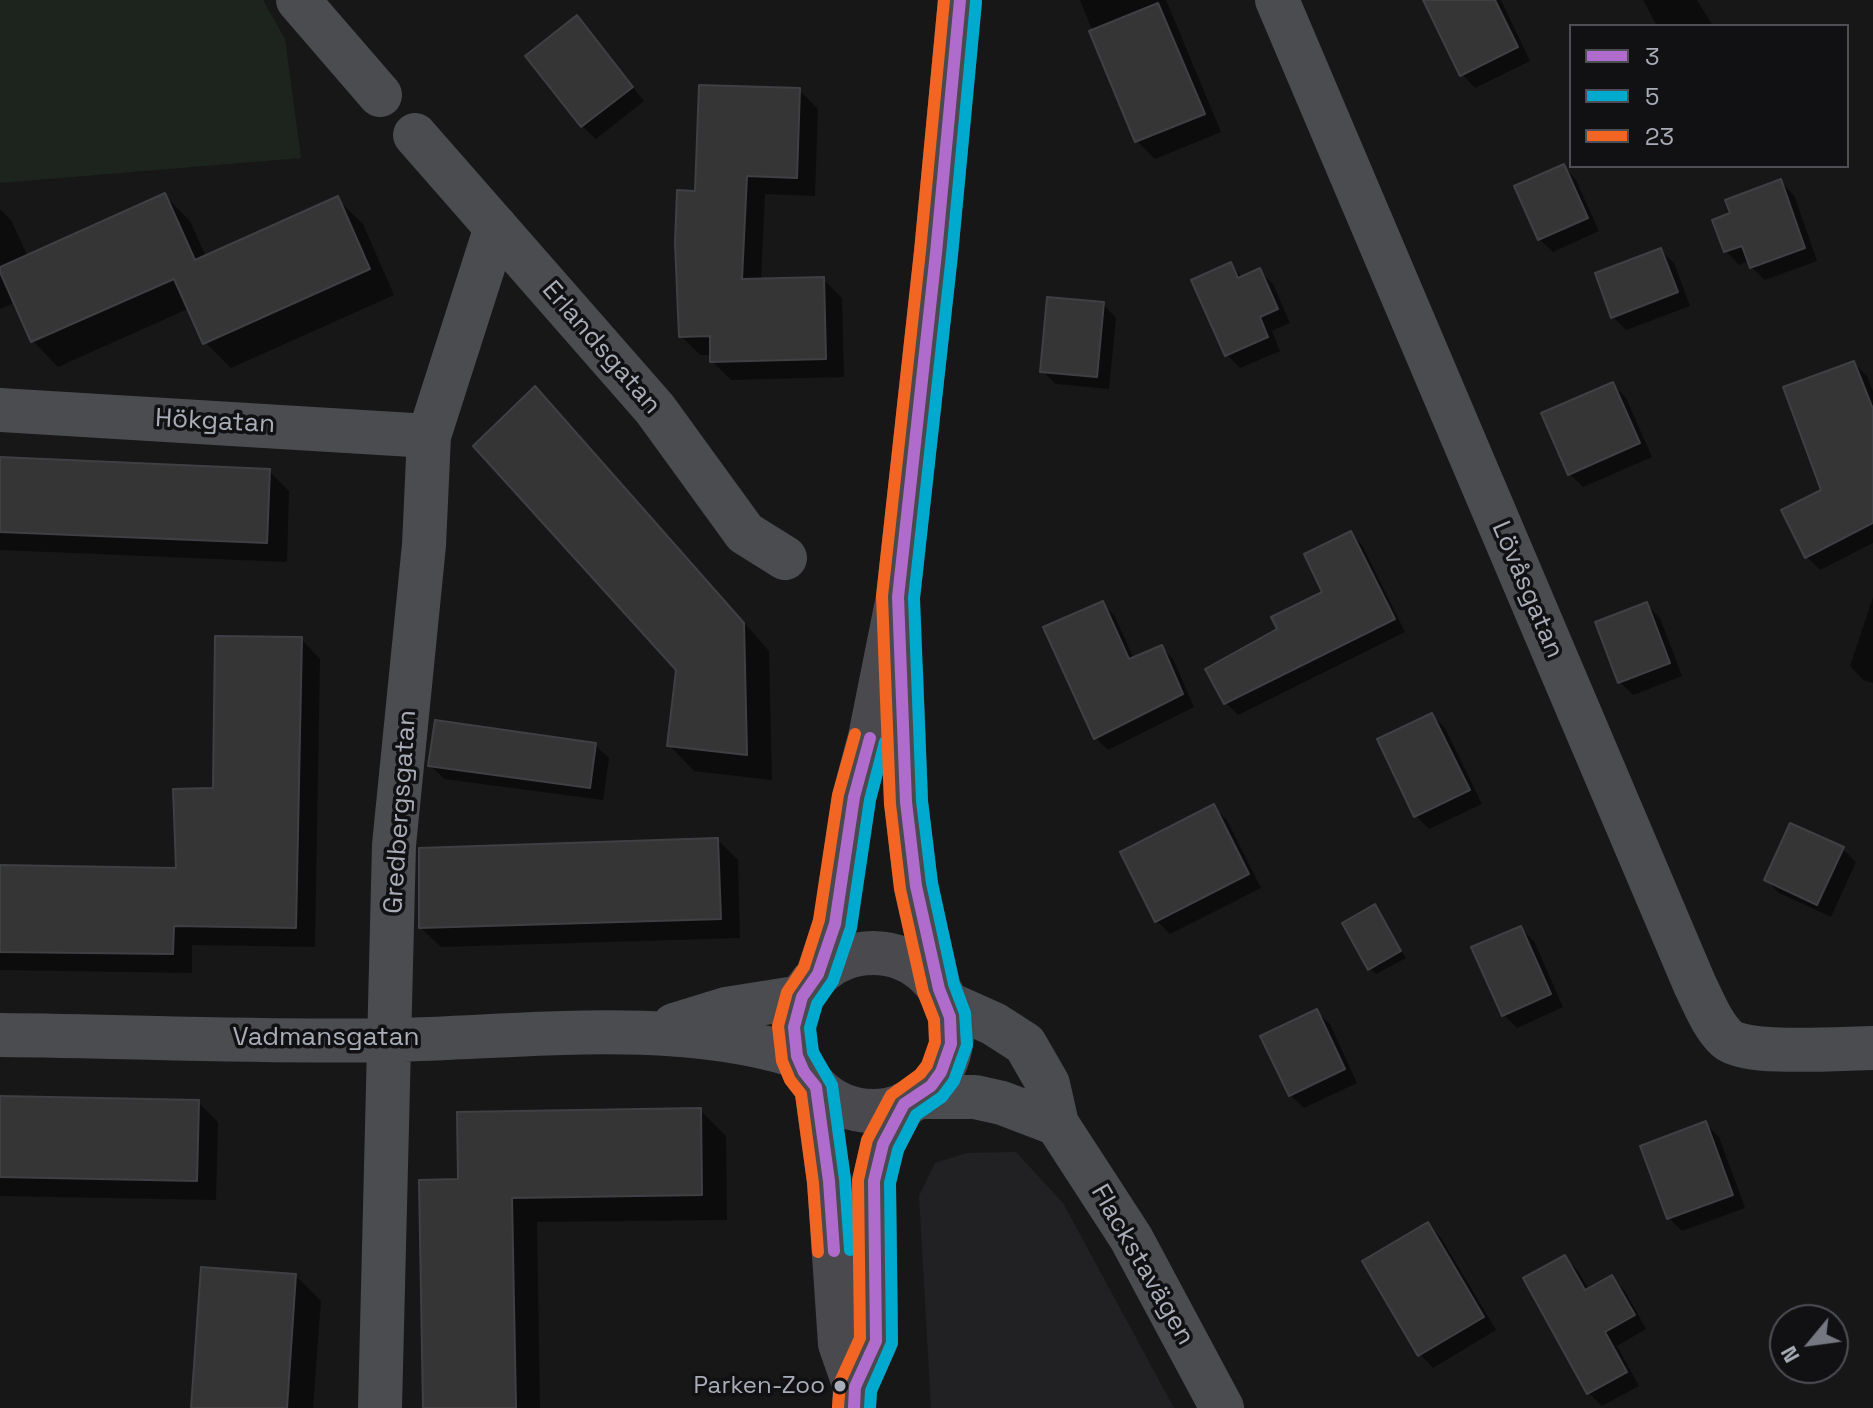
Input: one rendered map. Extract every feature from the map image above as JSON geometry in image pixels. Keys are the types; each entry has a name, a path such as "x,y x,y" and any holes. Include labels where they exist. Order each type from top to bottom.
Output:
{"street":[{"path":"298,0 380,95"},
{"path":"855,1398 840,1344 829,1181 794,1027 835,924 854,797 870,737 898,597 960,0"},
{"name":"Lövåsgatan","path":"1277,0 1683,956 1716,1025 1729,1041 1756,1049 1873,1048"},
{"name":"Erlandsgatan","path":"415,135 655,409 745,533 785,558"},
{"name":"Gredbergsgatan","path":"380,1408 394,845 424,545 429,436 496,227"},
{"name":"Hökgatan","path":"0,410 429,436"},
{"path":"806,1071 831,1099 859,1109 886,1110 910,1101 931,1086 947,1059 951,1044 950,1017 916,886 906,802 898,597"},
{"path":"810,986 841,959 883,953 917,967 943,996"},
{"name":"Vadmansgatan","path":"653,1032 810,986"},
{"name":"Flackstavägen","path":"943,996 1025,1044 1048,1084 1057,1124 1131,1238 1222,1408"},
{"name":"Vadmansgatan","path":"0,1035 390,1040 653,1032 762,1045 806,1071"},
{"path":"910,1101 975,1097 1002,1103 1057,1124"},
{"path":"855,1398 876,1341 874,1181 883,1144 910,1101"}],"shaded area":[{"path":"0,0 263,0 285,39 301,158 0,183"},
{"path":"1016,1152 1063,1203 1174,1408 931,1408 919,1196 935,1163 967,1153"}],"building":[{"path":"1423,0 1495,0 1518,47 1460,76"},
{"path":"1158,3 1205,114 1135,142 1089,31"},
{"path":"577,15 633,87 581,127 525,56"},
{"path":"699,85 800,88 797,178 747,176 742,279 824,277 826,359 710,362 710,336 679,337 675,243 677,190 695,191"},
{"path":"1564,164 1588,218 1538,240 1514,186"},
{"path":"1781,179 1805,248 1750,268 1742,246 1724,252 1712,220 1730,213 1725,200"},
{"path":"165,193 195,260 338,196 370,269 203,344 174,279 31,342 0,267"},
{"path":"1661,248 1678,292 1611,318 1595,273"},
{"path":"1231,262 1238,278 1260,268 1278,309 1260,317 1268,337 1225,356 1191,280"},
{"path":"1047,297 1104,302 1097,377 1040,372"},
{"path":"1854,361 1873,409 1873,523 1805,558 1781,510 1821,490 1783,387"},
{"path":"1613,382 1640,443 1568,475 1541,413"},
{"path":"535,386 744,623 747,755 667,746 676,670 473,446"},
{"path":"0,457 270,469 267,543 0,532"},
{"path":"1351,531 1395,619 1224,704 1205,669 1277,629 1271,617 1322,592 1304,554"},
{"path":"1103,601 1129,659 1162,645 1183,694 1094,739 1043,627"},
{"path":"1647,602 1670,663 1618,683 1595,622"},
{"path":"215,636 302,637 296,928 174,926 173,954 0,952 0,865 176,868 173,789 213,788"},
{"path":"1432,713 1470,790 1414,817 1377,739"},
{"path":"435,720 596,743 590,788 428,766"},
{"path":"1214,804 1249,874 1155,922 1120,852"},
{"path":"1790,823 1844,847 1817,905 1764,880"},
{"path":"718,838 721,919 419,928 419,848"},
{"path":"1375,904 1401,951 1368,970 1342,923"},
{"path":"1521,926 1551,994 1502,1016 1471,947"},
{"path":"1317,1009 1345,1069 1289,1096 1260,1036"},
{"path":"0,1096 199,1100 197,1181 0,1177"},
{"path":"701,1108 702,1195 512,1198 516,1408 423,1408 419,1180 458,1179 457,1112"},
{"path":"1706,1121 1733,1195 1667,1219 1640,1146"},
{"path":"1428,1222 1484,1317 1418,1356 1362,1261"},
{"path":"1565,1255 1585,1290 1612,1275 1635,1315 1605,1332 1627,1372 1587,1394 1523,1278"},
{"path":"201,1267 296,1274 287,1408 191,1408"}],"transit line":[{"name":"23","path":"838,1407 840,1382 860,1338 858,1180 867,1140 891,1095 920,1074 927,1065 935,1042 934,1020 923,992 900,889 890,804 882,596 944,0"},
{"name":"3","path":"854,1408 855,1387 876,1341 874,1181 883,1144 904,1104 931,1086 941,1072 951,1044 950,1017 939,989 916,886 906,802 898,597 960,0"},
{"name":"5","path":"870,1408 871,1391 892,1343 890,1183 898,1150 916,1115 942,1097 954,1081 967,1045 965,1013 954,984 932,883 922,801 914,598 976,2"},
{"name":"23","path":"818,1252 813,1183 801,1094 790,1080 782,1061 778,1026 787,992 804,967 819,920 838,795 855,734"},
{"name":"3","path":"834,1251 829,1181 816,1087 797,1056 794,1027 802,997 818,974 835,924 854,797 870,738"},
{"name":"5","path":"850,1250 845,1179 832,1085 813,1052 810,1028 817,1004 833,981 851,928 870,800 885,742"}],"place":[{"name":"Parken-Zoo","path":"840,1386"}]}
